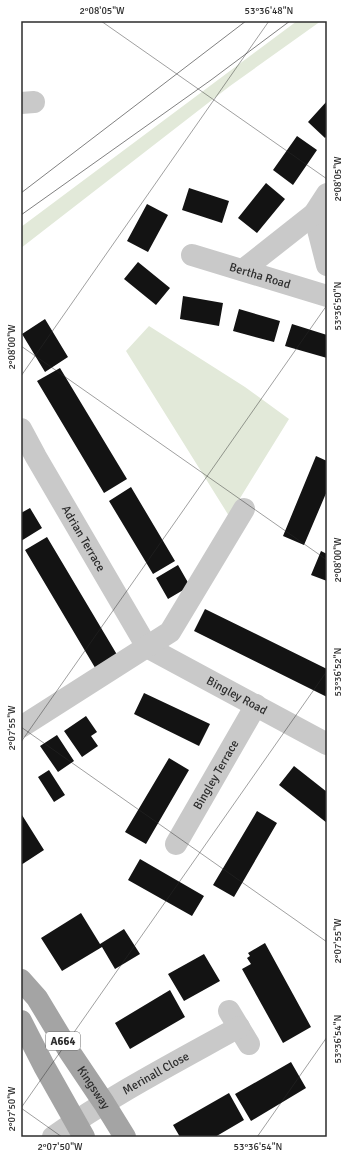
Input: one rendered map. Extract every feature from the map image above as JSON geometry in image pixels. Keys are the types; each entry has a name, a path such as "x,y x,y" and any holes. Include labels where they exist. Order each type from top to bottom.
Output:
{"main road":[{"name":"Kingsway","path":"21,980 37,998 69,1051 125,1137"},
{"name":"A664","path":"21,1021 79,1129"}],"street":[{"path":"243,270 314,214 327,194"},
{"path":"314,214 327,265"},
{"name":"Bertha Road","path":"192,255 327,296"},
{"name":"Adrian Terrace","path":"21,429 28,461 147,647"},
{"path":"21,727 170,632 244,509"},
{"name":"Bingley Road","path":"147,647 327,744"},
{"name":"Bingley Terrace","path":"176,844 256,705"},
{"name":"Merinall Close","path":"53,1137 79,1129 104,1103 239,1027"}],"green space":[{"path":"297,21 321,21 230,86 21,248 21,227"},
{"path":"149,326 245,387 289,419 229,516 126,351"}],"building":[{"path":"327,101 327,136 325,138 308,122"},
{"path":"297,136 317,150 293,185 273,170"},
{"path":"266,183 285,199 257,233 238,218"},
{"path":"189,188 229,201 222,223 182,210"},
{"path":"147,204 168,215 148,252 127,241"},
{"path":"138,262 170,288 156,305 124,279"},
{"path":"183,296 223,303 219,326 180,319"},
{"path":"239,309 280,321 274,342 233,331"},
{"path":"45,319 68,357 45,372 22,334"},
{"path":"292,324 327,335 327,358 285,346"},
{"path":"60,368 127,479 104,493 37,381"},
{"path":"316,456 327,461 327,491 304,545 283,536"},
{"path":"131,487 175,561 153,574 109,501"},
{"path":"30,508 42,528 21,541 21,513"},
{"path":"47,537 119,658 97,671 25,550"},
{"path":"321,551 327,554 327,581 311,575"},
{"path":"178,565 190,586 168,599 156,578"},
{"path":"205,609 327,669 327,697 194,631"},
{"path":"144,693 210,724 199,746 134,714"},
{"path":"86,716 97,732 91,736 98,746 82,757 64,731"},
{"path":"57,735 74,761 58,772 40,746"},
{"path":"169,758 189,770 146,844 125,832"},
{"path":"294,766 327,792 327,823 279,785"},
{"path":"49,770 65,795 54,802 38,777"},
{"path":"257,811 277,823 234,897 213,885"},
{"path":"21,815 44,850 21,865"},
{"path":"140,859 204,896 192,916 128,880"},
{"path":"81,913 100,944 124,929 140,954 115,969 102,947 62,971 41,938"},
{"path":"265,943 311,1027 283,1043 242,969 251,964 247,958 250,956 248,953"},
{"path":"204,954 220,981 184,1001 168,974"},
{"path":"170,990 185,1017 130,1049 115,1023"},
{"path":"291,1062 306,1088 251,1121 235,1094"},
{"path":"229,1093 244,1120 215,1137 180,1137 173,1125"}],"tram line":[{"path":"21,193 246,21"},
{"path":"21,215 211,80 290,21"}]}
